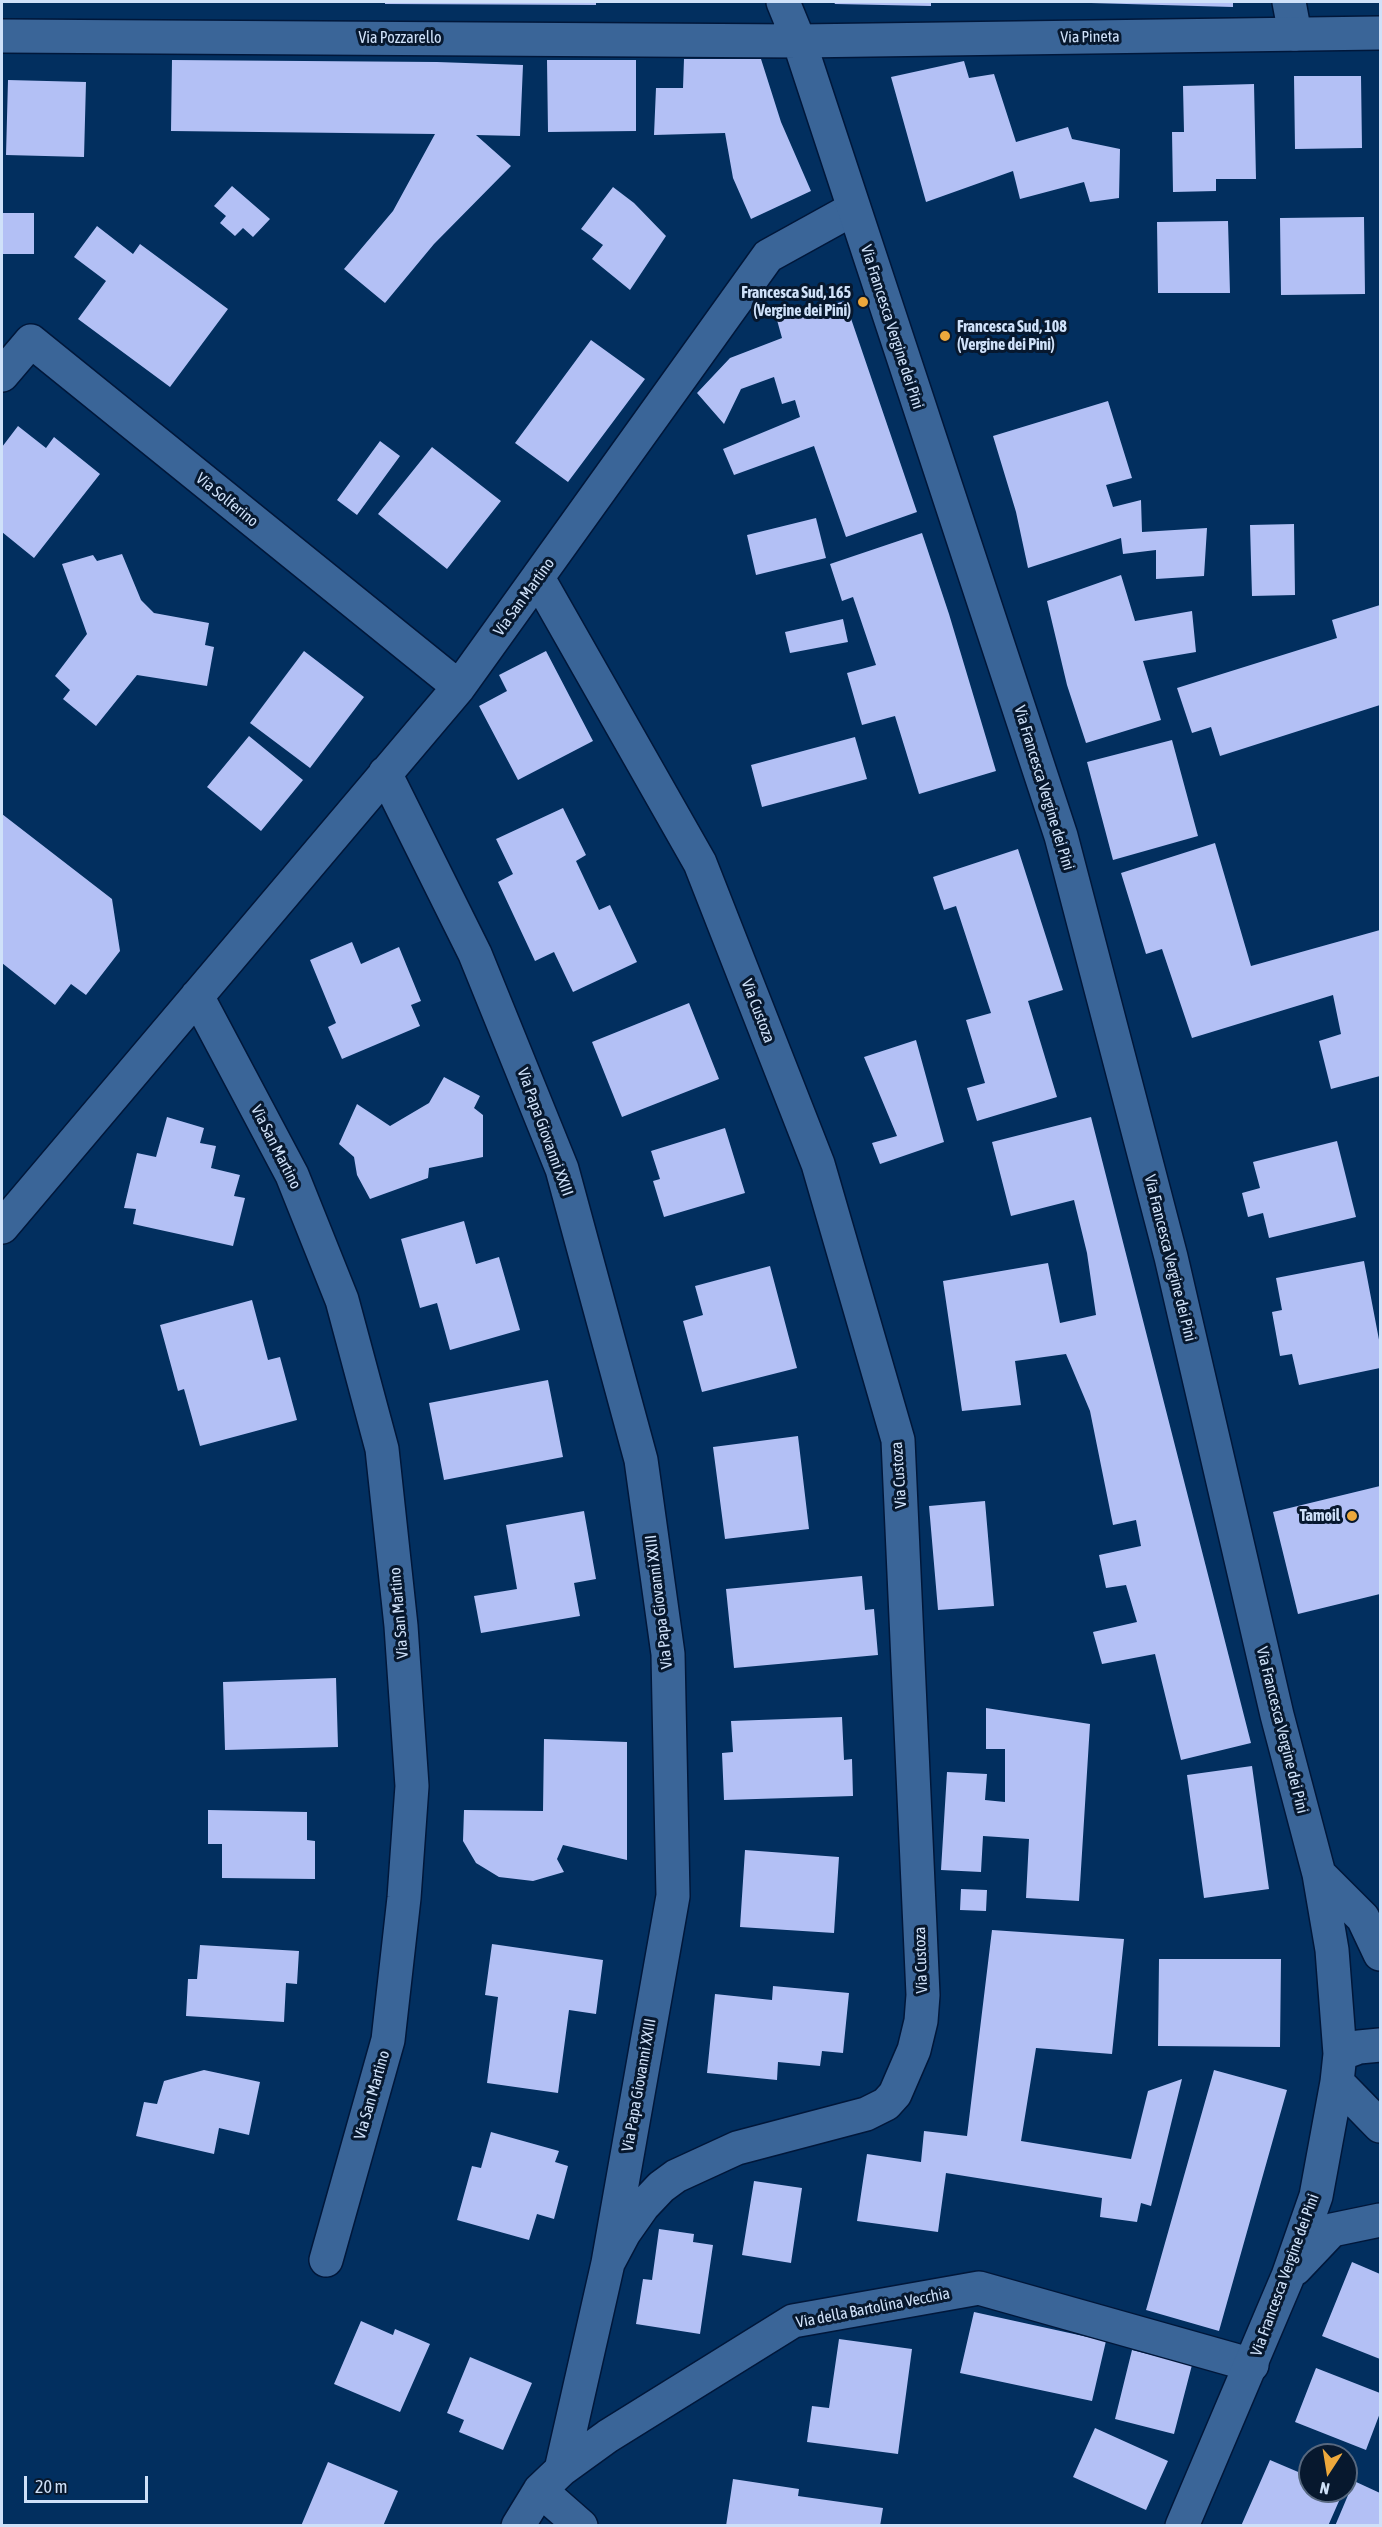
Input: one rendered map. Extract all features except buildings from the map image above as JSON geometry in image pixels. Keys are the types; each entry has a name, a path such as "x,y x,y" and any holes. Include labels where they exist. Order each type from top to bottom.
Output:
{"street":[{"name":"Via Francesca Vergine dei Pini","path":"783,2 799,41 1061,836 1171,1257 1277,1715 1318,1874 1332,1950 1338,2068 1316,2196 1288,2276 1252,2365 1182,2526"},
{"path":"1288,2 1295,34"},
{"name":"Via Pineta","path":"799,41 1380,33"},
{"name":"Via Pozzarello","path":"2,36 799,41"},
{"name":"Via San Martino","path":"2,1227 459,687 768,256 853,209"},
{"name":"Via Solferino","path":"2,375 31,341 459,687"},
{"name":"Via Custoza","path":"538,578 700,863 818,1164 898,1440 923,1995 921,2021 914,2050 895,2094 886,2104 866,2114 737,2148 676,2176 661,2187 643,2206 608,2263"},
{"name":"Via Papa Giovanni XXIII","path":"385,773 476,954 562,1169 641,1460 668,1654 673,1896 608,2263 551,2480"},
{"name":"Via San Martino","path":"197,996 292,1175 342,1300 382,1449 401,1626 412,1786 404,1898 388,2040 326,2260"},
{"path":"1318,1874 1363,1918 1380,1954"},
{"path":"1380,2045 1359,2047 1338,2068 1380,2126"},
{"path":"1288,2276 1332,2230 1380,2220"},
{"name":"Via della Bartolina Vecchia","path":"518,2526 551,2480 608,2436 793,2321 980,2288 1252,2365"},
{"path":"551,2480 581,2526"}],"place":[{"name":"Francesca Sud, 165 (Vergine dei Pini)","path":"863,302"},
{"name":"Francesca Sud, 108 (Vergine dei Pini)","path":"945,336"},
{"name":"Tamoil","path":"1352,1516"}]}
